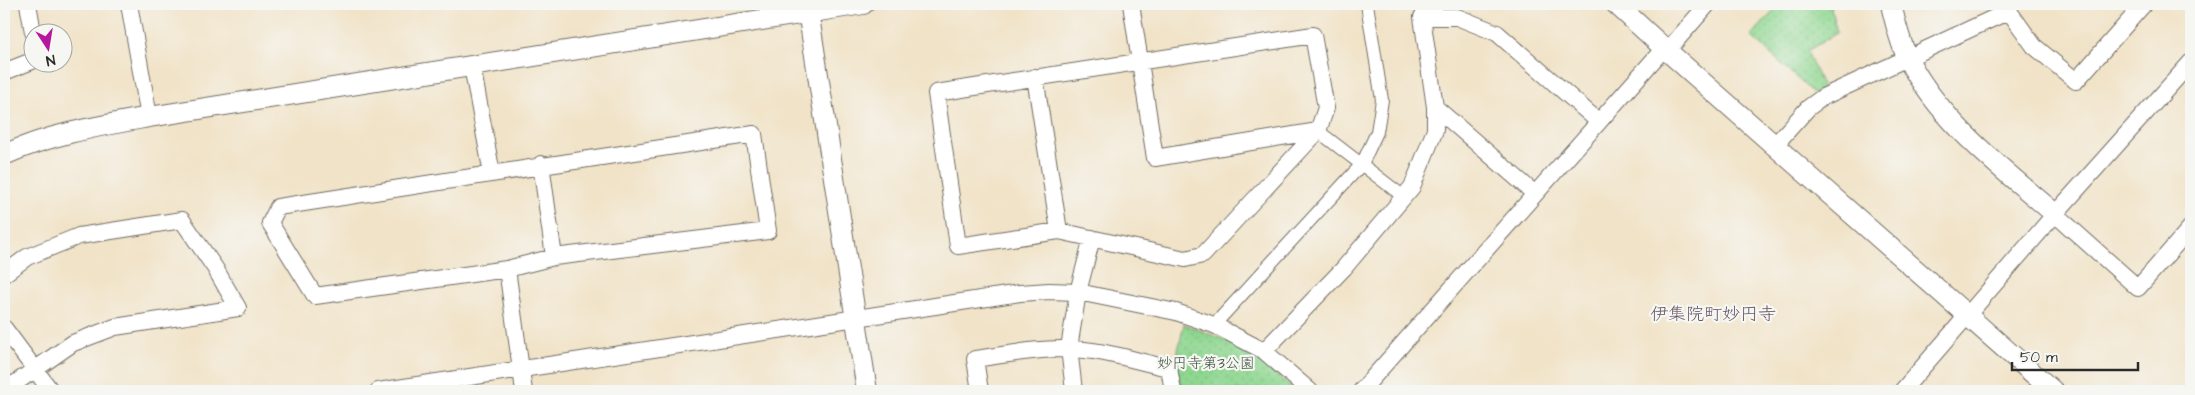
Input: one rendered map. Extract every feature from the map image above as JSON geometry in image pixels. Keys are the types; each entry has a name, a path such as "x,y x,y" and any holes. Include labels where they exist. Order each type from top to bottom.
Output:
{"street":[{"path":"28,4 31,22"},
{"path":"129,4 149,116"},
{"path":"4,155 29,143 58,134 149,116 472,66 807,8 863,4"},
{"path":"1131,4 1155,158 1318,131 1404,197"},
{"path":"1214,325 1362,164 1377,132 1382,100 1367,4"},
{"path":"1616,4 2054,391"},
{"path":"1361,391 1599,122 1708,4"},
{"path":"1891,4 1907,57 1921,82 1964,132 2138,288 2191,227"},
{"path":"1775,145 1808,108 1822,98 2008,8 2034,46 2076,81 2144,4"},
{"path":"807,8 868,391"},
{"path":"1264,351 1344,268 1412,187 1435,130 1435,107 1422,17 1457,17 1497,32 1599,122"},
{"path":"1313,35 1326,108 1318,131 1203,256 1185,259 1058,231 958,246 936,93 1035,77 1313,35"},
{"path":"1903,391 2055,214 2191,62"},
{"path":"4,72 22,65"},
{"path":"472,66 492,174"},
{"path":"1035,77 1058,231"},
{"path":"1435,107 1535,194"},
{"path":"754,134 768,231 554,257 507,269 316,296 270,223 278,207 492,174 541,164 754,134"},
{"path":"541,164 554,257"},
{"path":"4,274 27,257 79,236 182,220 215,268 238,308 115,327 73,342 4,391"},
{"path":"1074,391 1069,348 1078,292 1092,238"},
{"path":"507,269 524,391"},
{"path":"378,391 1020,293 1050,291 1078,292 1176,312 1214,325 1264,351 1310,391"},
{"path":"4,328 51,391"},
{"path":"980,391 975,359 1045,349 1069,348 1169,368 1173,391"}],"green space":[{"path":"1780,4 1830,4 1837,33 1807,51 1823,88 1814,94 1751,36"},
{"name":"妙円寺第3公園","path":"1184,324 1238,345 1297,391 1181,391 1176,359"}],"district":[{"name":"伊集院町妙円寺","path":"1713,314"}]}
